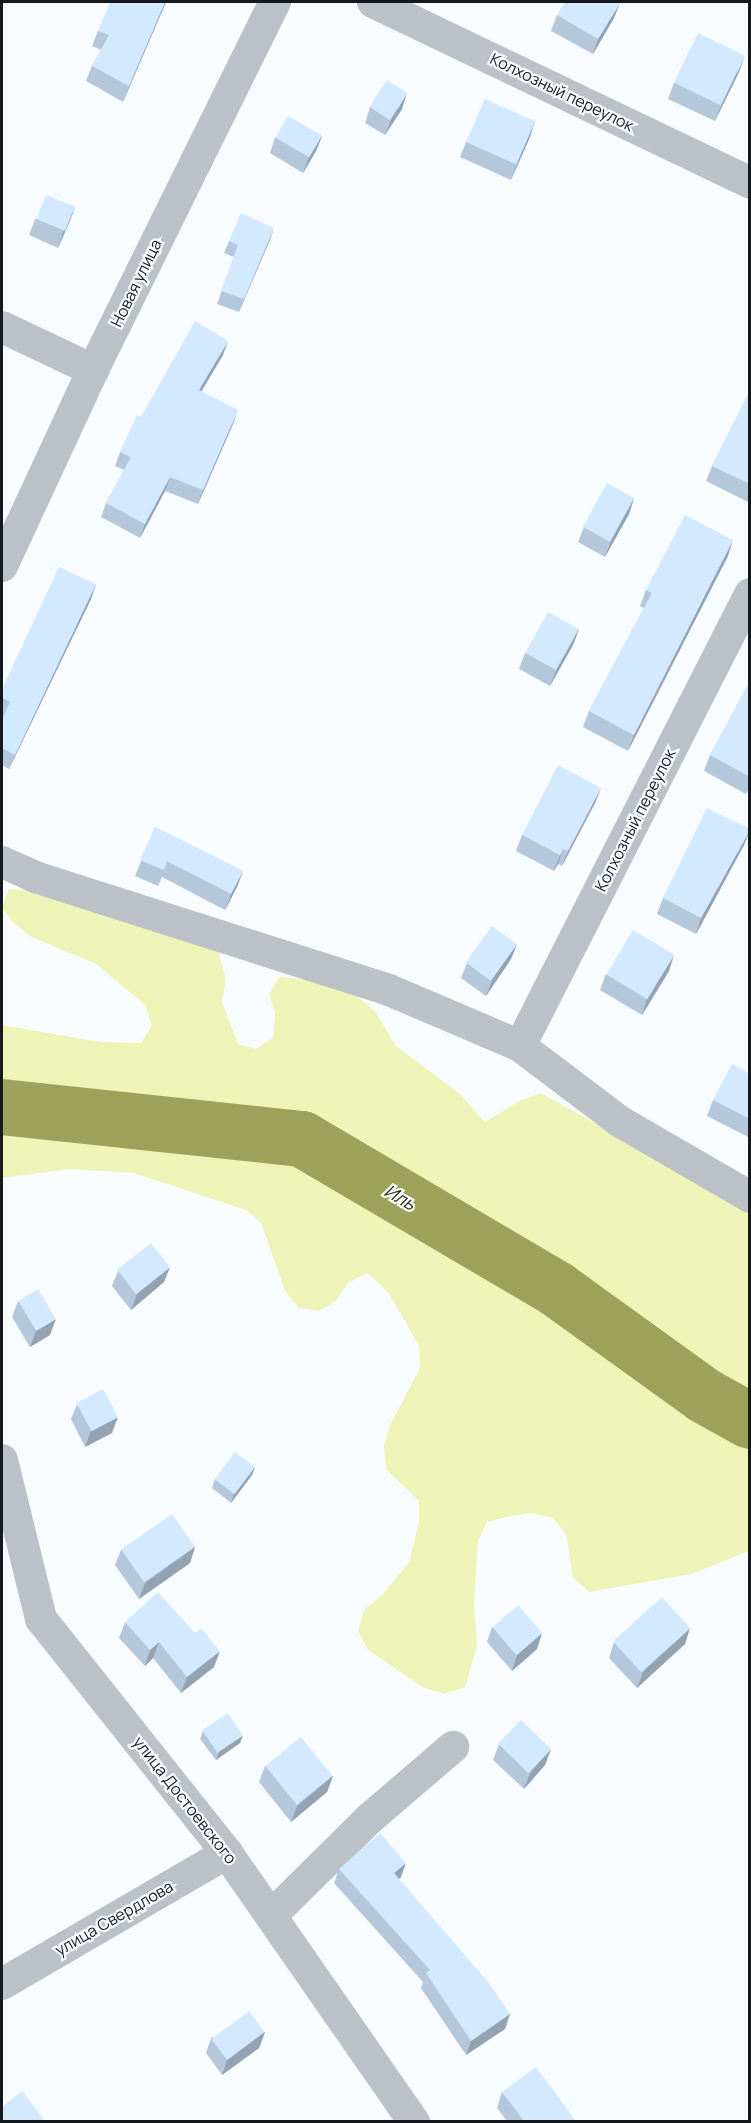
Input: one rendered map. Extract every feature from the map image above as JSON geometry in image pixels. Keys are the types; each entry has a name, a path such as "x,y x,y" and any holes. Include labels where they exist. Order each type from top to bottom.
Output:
{"street":[{"name":"Новая улица","path":"2,566 93,370 275,2"},
{"name":"Колхозный переулок","path":"373,2 750,183"},
{"path":"2,327 93,370"},
{"name":"Колхозный переулок","path":"520,1046 750,594"},
{"path":"2,862 35,877 389,990 520,1046 619,1121 750,1197"},
{"name":"улица Достоевского","path":"2,1460 41,1619 227,1853 414,2121"},
{"path":"271,1916 369,1819 453,1747"},
{"name":"улица Свердлова","path":"2,1984 227,1853"}],"green space":[{"path":"9,889 32,890 215,937 226,980 222,1002 238,1044 256,1049 273,1037 275,1013 269,994 279,977 322,981 359,998 375,1011 396,1046 460,1094 485,1122 521,1100 541,1093 749,1209 749,1551 692,1574 589,1592 573,1578 566,1534 553,1518 532,1513 509,1516 487,1522 478,1541 474,1603 477,1646 465,1687 444,1694 422,1687 368,1650 358,1631 364,1610 383,1594 409,1562 419,1522 419,1501 386,1469 384,1446 390,1425 420,1368 419,1346 388,1292 367,1273 348,1283 336,1301 319,1311 299,1308 285,1291 261,1223 246,1210 133,1173 70,1169 2,1178 2,1025 101,1042 141,1043 152,1025 145,1005 96,964 31,937 14,923 2,908"}],"building":[{"path":"110,2 165,2 129,86 92,66 109,35 98,31"},
{"path":"565,2 620,3 598,39 557,15"},
{"path":"698,33 745,56 721,105 674,82"},
{"path":"387,80 407,93 390,120 370,107"},
{"path":"485,99 535,121 516,164 466,142"},
{"path":"288,116 322,136 309,157 276,138"},
{"path":"46,195 75,207 65,231 36,219"},
{"path":"241,213 274,228 244,299 221,291 238,245 229,241"},
{"path":"195,321 228,341 199,390 238,410 203,490 170,477 145,524 106,503 131,457 120,452 137,415 141,417"},
{"path":"750,391 750,484 712,466"},
{"path":"607,483 634,498 610,542 583,527"},
{"path":"685,515 733,540 634,735 589,711 652,593 646,590"},
{"path":"59,567 96,584 15,755 2,748 2,719 10,702 2,698 2,689"},
{"path":"548,612 579,629 556,670 525,653"},
{"path":"750,683 750,777 710,755"},
{"path":"558,765 601,788 568,851 563,849 560,855 522,835"},
{"path":"707,808 750,830 701,918 663,898"},
{"path":"155,827 243,871 231,894 167,861 164,870 140,860"},
{"path":"492,926 517,944 491,981 466,962"},
{"path":"633,930 674,955 647,999 606,975"},
{"path":"732,1064 750,1074 750,1119 713,1100"},
{"path":"151,1243 170,1267 136,1294 117,1269"},
{"path":"38,1289 56,1319 36,1331 18,1301"},
{"path":"103,1389 118,1417 92,1431 77,1403"},
{"path":"235,1452 255,1467 235,1494 215,1479"},
{"path":"172,1514 195,1547 144,1582 121,1550"},
{"path":"158,1592 195,1633 201,1628 220,1651 187,1677 159,1642 150,1650 125,1622"},
{"path":"662,1597 690,1628 641,1672 613,1641"},
{"path":"518,1605 542,1633 517,1655 492,1627"},
{"path":"228,1713 243,1735 217,1753 202,1730"},
{"path":"521,1720 551,1749 528,1773 498,1744"},
{"path":"301,1737 332,1776 297,1805 265,1766"},
{"path":"380,1833 406,1863 394,1873 489,1983 510,2014 471,2041 426,1973 430,1970 339,1869"},
{"path":"249,2011 265,2032 227,2060 211,2039"},
{"path":"536,2067 576,2121 524,2121 502,2092"},
{"path":"22,2091 45,2121 2,2121 2,2107"}],"waterway":[{"name":"Иль","path":"2,1107 302,1139 558,1290 705,1396 750,1421"}]}
